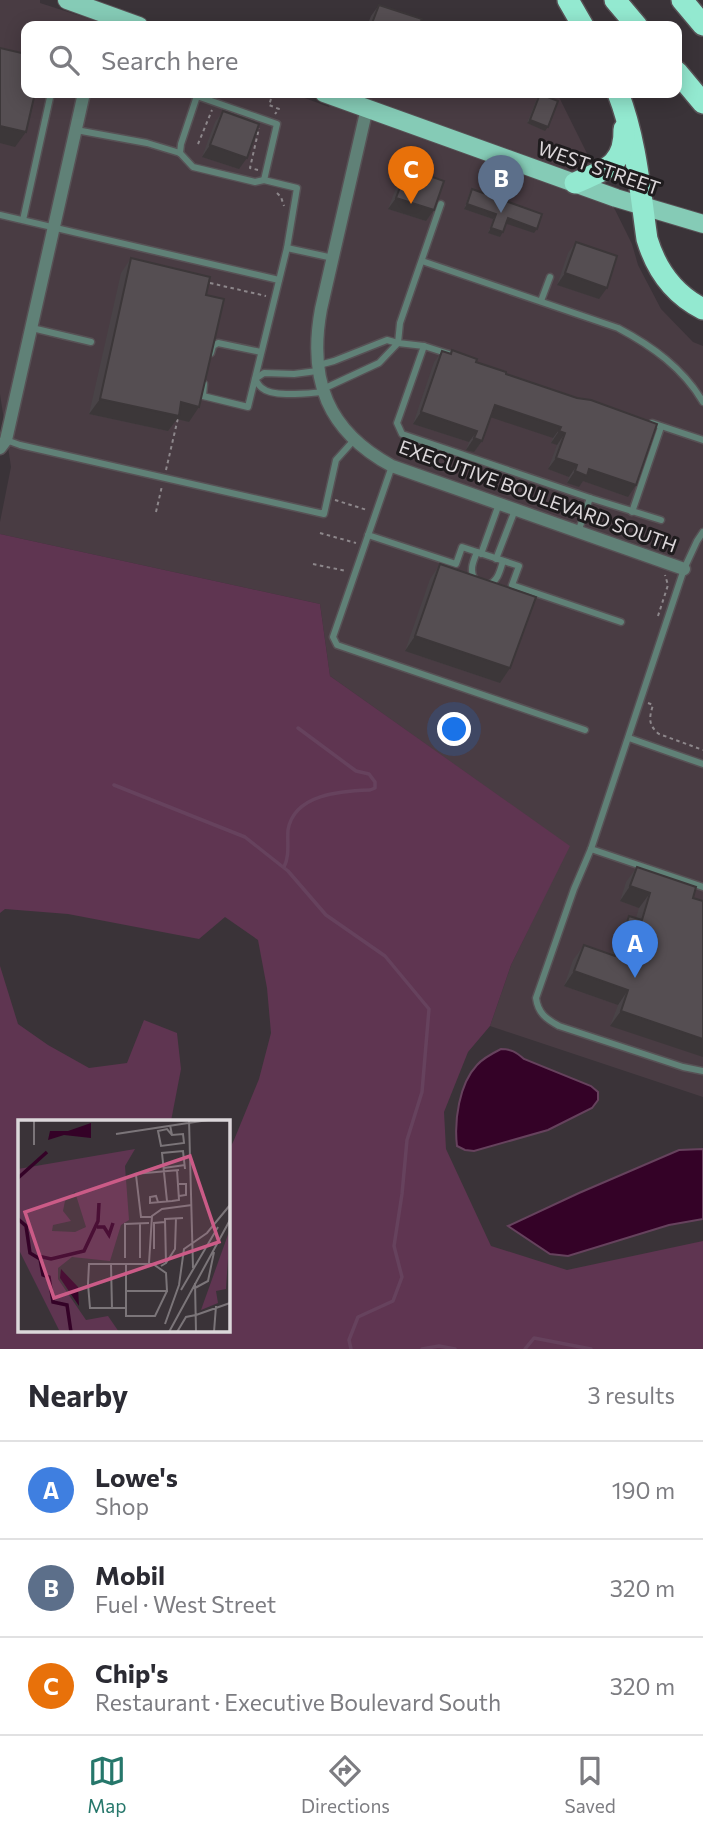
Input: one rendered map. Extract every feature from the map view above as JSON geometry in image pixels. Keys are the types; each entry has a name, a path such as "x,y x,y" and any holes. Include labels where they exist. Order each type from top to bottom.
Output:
{"highway":[{"path":"568,0 580,21"},
{"path":"615,0 633,21"},
{"path":"682,0 703,25"},
{"path":"698,0 703,5"},
{"path":"682,78 703,103"},
{"path":"575,183 610,167 617,160 624,137 619,98"},
{"path":"619,98 632,143 647,239 658,267 678,292 703,309"}],"main road":[{"path":"67,0 103,20"},
{"name":"WEST STREET","path":"338,98 575,183 703,224"}],"street":[{"path":"3,444 32,328 83,98"},
{"name":"EXECUTIVE BOULEVARD SOUTH","path":"367,108 316,340 317,368 323,390 335,416 354,440 392,466 684,569"}],"lane":[{"path":"23,220 50,98"},
{"path":"180,153 196,98"},
{"path":"203,98 277,124 264,180"},
{"path":"76,130 147,143 180,153 193,167 255,182 264,180 297,188 287,248 248,407 203,396 205,380"},
{"path":"255,379 263,390 271,392 287,394 323,390 379,363 398,343 400,323 441,204"},
{"path":"0,215 279,280"},
{"path":"287,248 333,258"},
{"path":"422,261 618,328 646,343 670,362 696,390 703,402"},
{"path":"541,301 550,277"},
{"path":"32,328 91,342"},
{"path":"255,379 264,373 294,374 317,368 387,340 424,346 460,358"},
{"path":"210,358 213,346 218,343 261,352"},
{"path":"424,346 397,423 402,434 661,520"},
{"path":"641,419 703,440"},
{"path":"632,512 661,427"},
{"path":"3,444 20,445 324,514 336,460 354,440"},
{"path":"392,466 333,636 337,645 584,730"},
{"path":"578,532 590,498"},
{"path":"499,504 471,568 471,574 481,583 488,585 497,578 515,510"},
{"path":"703,532 684,569 591,849 573,889 537,998 541,1013 559,1026 682,1067 703,1071"},
{"path":"368,535 456,564 462,547 519,566 512,585 621,622"},
{"path":"629,738 703,764"},
{"path":"591,849 703,887"}],"path":[{"path":"198,144 212,110"},
{"path":"259,127 250,169 266,172"},
{"path":"276,183 274,192 281,197 284,207"},
{"path":"212,266 208,282 275,298"},
{"path":"156,512 178,416"},
{"path":"328,498 375,513"},
{"path":"320,533 365,546"},
{"path":"313,564 355,574"}],"shaded area":[{"path":"0,0 40,0 40,3 96,21 21,21 21,98 305,98 329,107 333,98 559,98 661,309 693,342 703,346 703,1097 490,1026 511,965 569,846 330,676 320,604 0,534 11,467 0,394"},
{"path":"0,534 320,604 330,676 570,846 511,965 490,1026 468,1052 444,1112 446,1149 491,1246 567,1270 703,1241 703,1349 0,1349 0,966 18,1024 48,1045 89,1068 127,1063 144,1020 177,1033 181,1069 171,1120 18,1120 18,1332 229,1332 229,1150 259,1079 271,1033 267,988 258,940 225,917 199,939 68,914 5,909 0,913"},
{"path":"501,1049 513,1051 524,1059 591,1086 598,1092 598,1100 592,1108 548,1130 474,1151 457,1146 457,1114 466,1082 479,1062"},
{"path":"703,1149 703,1219 669,1225 568,1256 550,1254 508,1226 679,1150"}],"building":[{"path":"379,5 422,19 421,21 373,21"},
{"path":"0,48 21,53 21,98 34,98 26,132 0,126"},
{"path":"538,98 558,101 548,127 530,120"},
{"path":"223,111 259,124 247,158 210,145"},
{"path":"407,168 444,181 434,210 396,198"},
{"path":"472,189 542,214 537,229 508,218 503,232 491,228 496,214 467,204"},
{"path":"576,242 617,256 607,288 565,273"},
{"path":"131,258 210,277 206,295 224,299 199,407 181,402 179,416 100,399"},
{"path":"452,350 506,374 657,424 636,485 589,469 587,476 575,471 577,465 556,458 565,433 559,431 561,427 495,405 482,441 474,438 477,431 421,412 442,351 451,354"},
{"path":"440,564 536,597 510,668 415,636"},
{"path":"637,867 696,887 693,898 703,901 703,1039 621,1011 628,990 574,971 584,945 615,956 629,916 642,920 650,893 630,886"}],"waterway":[{"path":"284,867 288,853 288,830 299,809 320,797 375,788 375,782 369,774 356,771 298,728"},
{"path":"114,785 245,837 288,871 326,915 385,956 429,1009 422,1092 407,1140 394,1246 402,1277 393,1301 358,1317 349,1340 351,1349"},
{"path":"525,1349 534,1338 591,1349"},
{"path":"422,1349 439,1346 455,1349"}],"place":[{"name":"Chip's","path":"411,204"},
{"name":"Mobil","path":"501,213"},
{"name":"Lowe's","path":"635,978"}]}
